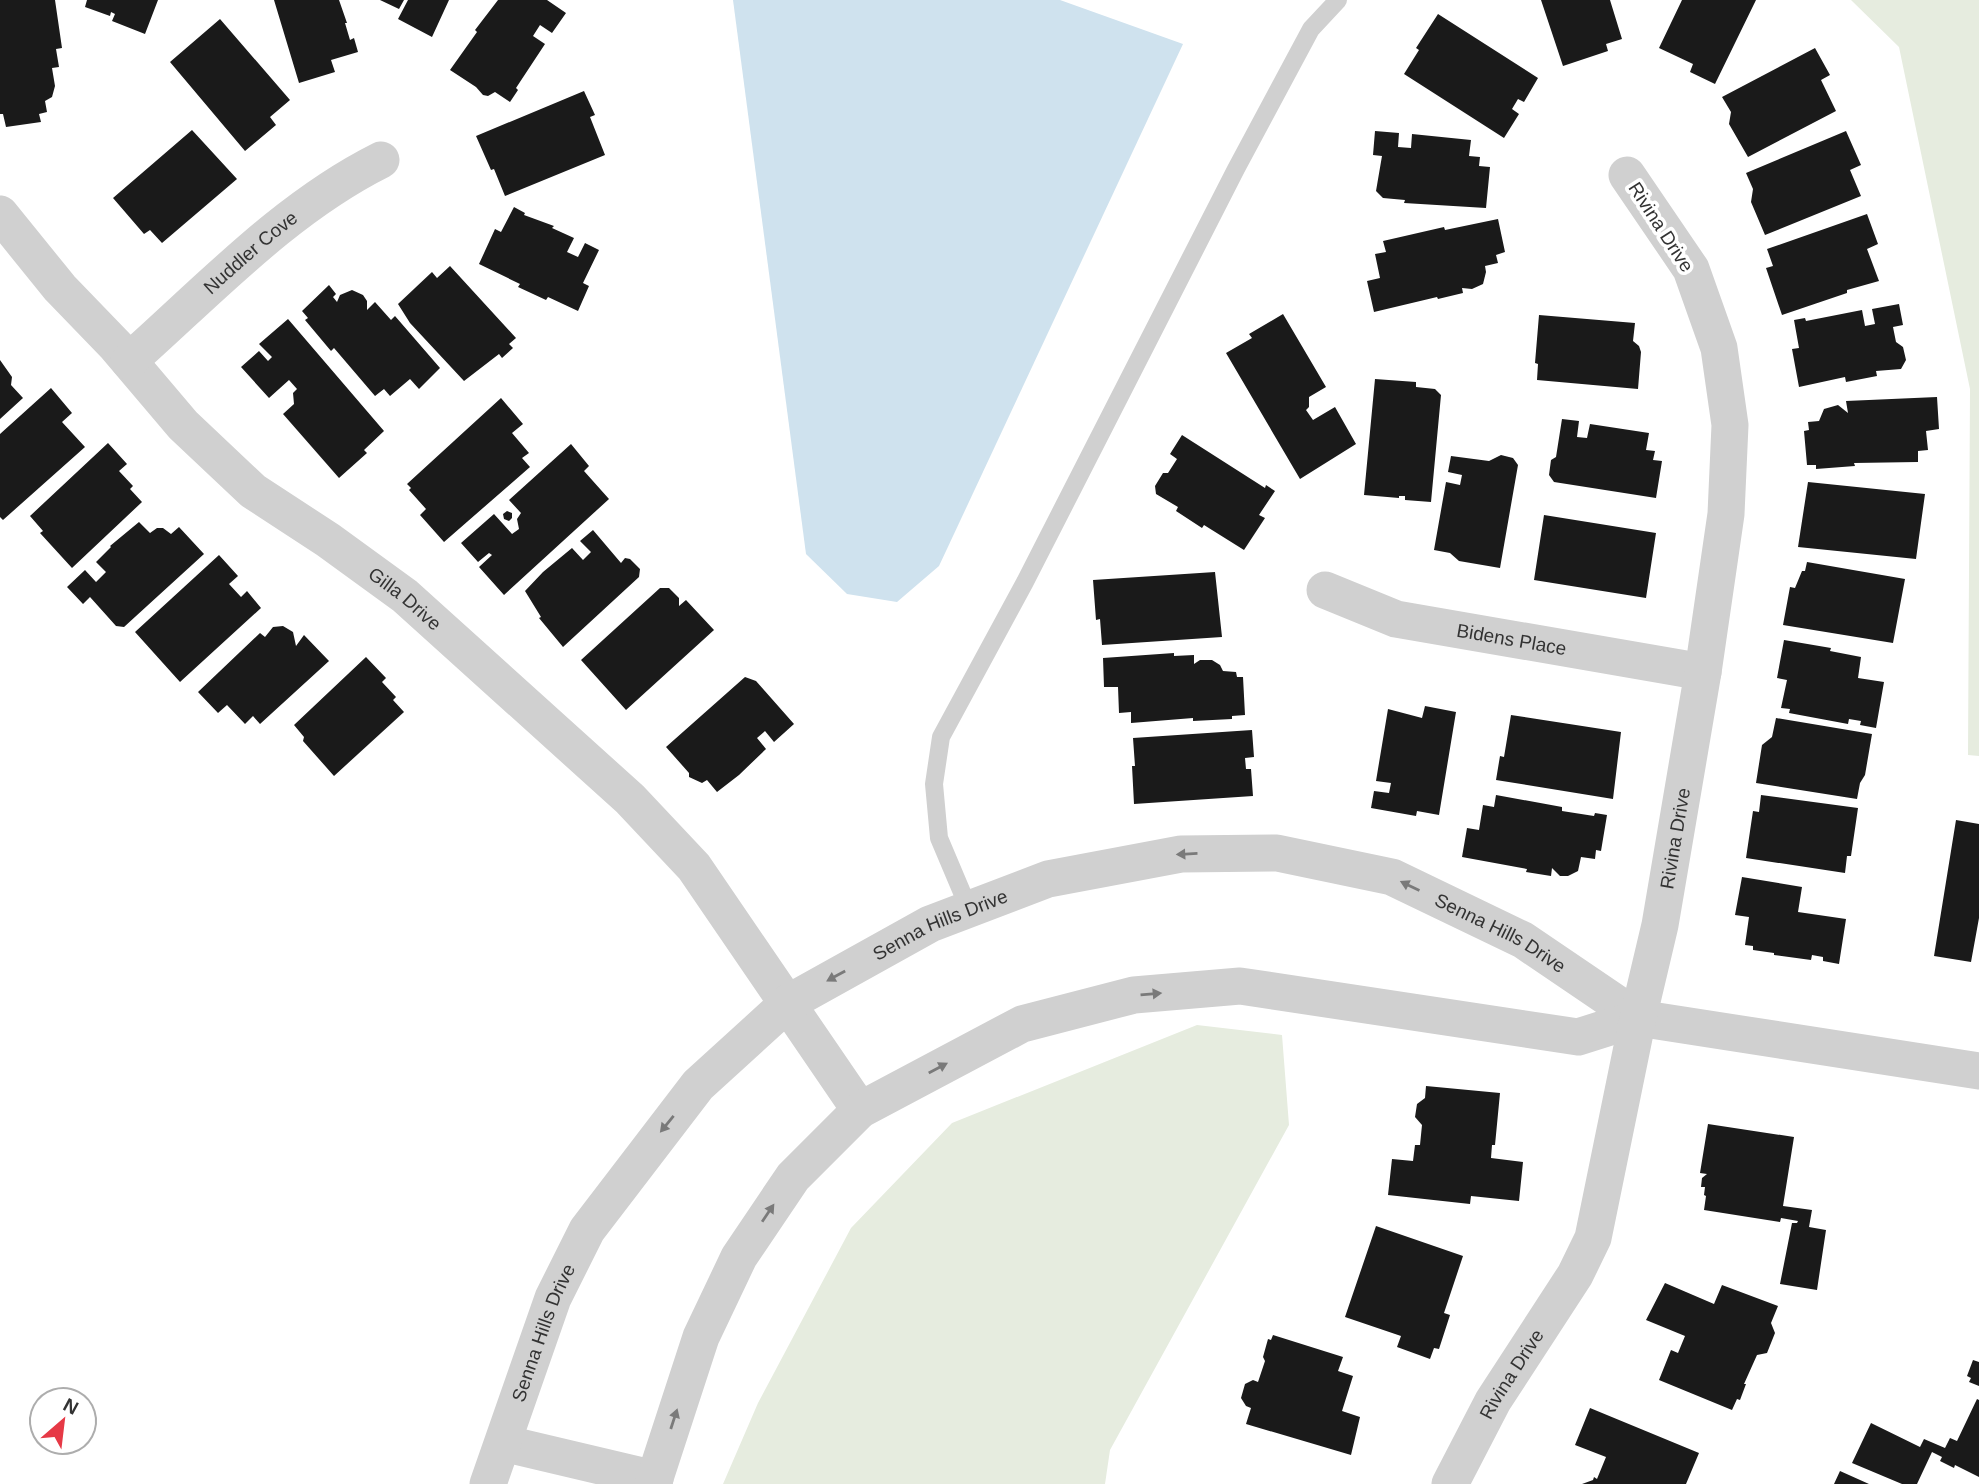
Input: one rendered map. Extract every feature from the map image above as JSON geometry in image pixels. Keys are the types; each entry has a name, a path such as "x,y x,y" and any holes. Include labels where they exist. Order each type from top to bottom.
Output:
{"street":[{"name":"Nuddler Cove","path":"130,361 277,228 346,177 382,160"},
{"name":"Rivina Drive","path":"1450,1484 1493,1401 1575,1275 1593,1238 1637,1018 1660,925 1703,672 1726,514 1730,425 1719,348 1691,269 1627,175"},
{"name":"Gilla Drive","path":"0,214 60,288 130,361 183,425 253,491 328,540 404,596 630,799 694,867 860,1110"},
{"name":"Bidens Place","path":"1325,590 1396,619 1703,672"},
{"name":"Senna Hills Drive","path":"488,1484 554,1298 587,1230 698,1085 788,1003 930,924 1048,879 1181,854 1277,853 1392,877 1523,940 1637,1018 1979,1071"},
{"name":"Senna Hills Drive","path":"654,1481 701,1337 739,1257 793,1177 860,1110 1022,1024 1134,995 1240,986 1578,1037 1637,1018"},
{"path":"503,1443 654,1481"}],"lane":[{"path":"969,909 939,838 934,784 941,737 1025,582 1311,29 1338,0"}],"shaded area":[{"path":"1851,0 1979,0 1979,756 1968,755 1970,389 1899,47"},
{"path":"1197,1025 1282,1035 1289,1125 1110,1450 1105,1484 723,1484 758,1403 851,1228 952,1123"}],"water":[{"path":"733,0 1060,0 1183,44 939,566 897,602 847,594 806,554"}],"building":[{"path":"0,0 55,0 62,48 56,49 59,67 52,68 55,86 52,97 45,101 47,112 39,114 41,122 6,127 3,114 0,114"},
{"path":"87,0 158,0 145,34 112,21 115,14 111,12 110,16 85,7"},
{"path":"274,0 339,0 350,40 354,38 358,52 331,60 335,72 299,83"},
{"path":"380,0 404,0 399,9"},
{"path":"408,0 449,0 432,37 398,19"},
{"path":"498,0 547,0 566,13 552,33 540,25 533,36 545,44 510,102 495,92 488,96 483,95 476,87 450,70"},
{"path":"1541,0 1610,0 1622,39 1606,44 1608,51 1563,66"},
{"path":"1682,0 1756,0 1715,84 1690,72 1693,64 1659,48"},
{"path":"1438,14 1538,78 1524,102 1518,99 1512,109 1519,114 1504,138 1404,74 1419,50 1416,48"},
{"path":"220,19 290,100 270,117 276,125 245,151 170,62"},
{"path":"1815,48 1830,75 1821,80 1836,111 1748,157 1729,124 1731,112 1722,97"},
{"path":"584,91 595,115 590,117 605,155 505,196 476,136"},
{"path":"192,130 237,179 162,243 150,230 144,234 113,198"},
{"path":"1375,131 1399,133 1398,147 1411,148 1412,134 1471,140 1469,156 1480,157 1479,166 1490,167 1486,208 1404,203 1405,200 1383,198 1376,191 1382,156 1373,155"},
{"path":"1846,131 1861,165 1850,170 1861,196 1765,235 1751,202 1753,189 1746,173"},
{"path":"514,207 525,213 524,215 554,226 552,228 574,238 567,252 578,257 585,243 599,250 583,283 589,286 578,311 518,287 520,284 479,264 495,229 501,232"},
{"path":"1867,214 1878,244 1867,249 1879,281 1782,315 1766,268 1773,266 1767,249"},
{"path":"1498,219 1505,252 1496,255 1498,263 1485,266 1483,284 1472,289 1462,288 1463,293 1374,312 1367,281 1380,278 1375,254 1386,252 1383,241 1444,227 1445,230"},
{"path":"450,266 516,338 509,344 513,348 502,358 499,354 464,381 410,323 398,304 432,272 437,278"},
{"path":"329,285 336,294 333,297 337,302 340,295 352,290 363,295 367,301 367,310 375,302 391,320 395,316 440,368 419,389 410,379 390,396 384,389 375,396 334,348 331,351 305,320 308,318 302,311"},
{"path":"1899,304 1903,325 1893,327 1896,342 1903,347 1906,360 1901,369 1876,371 1877,376 1846,382 1845,377 1799,387 1792,349 1799,348 1794,320 1805,318 1806,321 1862,310 1865,326 1875,324 1872,309"},
{"path":"1283,314 1326,387 1309,397 1309,407 1306,410 1313,420 1335,407 1356,444 1300,479 1226,353 1252,338 1249,334"},
{"path":"1539,315 1635,323 1633,341 1641,352 1638,389 1537,380 1538,364 1535,363"},
{"path":"288,319 384,431 364,450 367,453 339,478 283,414 294,404 293,393 297,389 289,380 269,398 241,367 259,351 268,361 272,357 259,344"},
{"path":"0,360 12,377 11,385 23,398 0,419"},
{"path":"1375,379 1416,382 1416,387 1435,389 1441,395 1431,502 1405,500 1405,496 1399,498 1364,495"},
{"path":"51,388 72,413 62,422 85,447 3,520 0,517 0,434"},
{"path":"1937,397 1939,429 1926,431 1928,450 1918,451 1918,462 1854,463 1855,466 1816,469 1816,465 1807,465 1804,431 1809,430 1808,422 1819,421 1824,409 1838,405 1848,413 1846,401"},
{"path":"501,398 523,424 512,433 529,453 522,458 530,467 444,542 420,515 426,509 407,484"},
{"path":"1562,419 1579,421 1577,437 1587,438 1590,424 1649,433 1646,450 1655,451 1653,460 1662,461 1656,498 1554,482 1549,475 1551,460 1556,457"},
{"path":"1182,435 1265,488 1266,485 1275,491 1259,515 1265,518 1244,550 1204,525 1202,528 1176,511 1178,507 1156,494 1155,486 1177,459 1170,454"},
{"path":"108,443 127,464 119,471 133,486 130,489 142,502 72,568 40,533 43,531 30,516"},
{"path":"571,444 589,466 584,471 609,499 504,595 479,567 492,555 489,553 478,562 461,543 494,514 512,534 519,529 517,519 521,513 509,500"},
{"path":"1501,455 1513,458 1518,465 1500,568 1459,561 1450,553 1434,550 1446,482 1460,485 1462,475 1448,472 1451,456 1489,461"},
{"path":"1808,482 1925,494 1916,559 1798,547"},
{"path":"507,511 512,513 509,521 504,519 503,514"},
{"path":"1544,515 1656,533 1646,598 1534,580"},
{"path":"139,522 150,533 157,528 163,528 171,534 179,527 204,554 124,627 116,626 90,597 83,604 67,587 85,570 96,582 106,572 96,562 110,546"},
{"path":"593,530 621,563 625,558 630,559 640,569 639,577 563,647 539,618 541,617 525,591 572,548 583,560 591,552 580,541"},
{"path":"219,555 238,576 229,584 241,597 247,591 261,608 180,682 135,632"},
{"path":"1807,562 1905,579 1893,643 1783,625 1790,587 1795,588"},
{"path":"1215,572 1222,637 1102,645 1100,619 1096,620 1093,580"},
{"path":"660,588 669,588 679,598 679,606 686,600 714,630 626,710 581,660"},
{"path":"283,626 293,632 296,646 304,635 329,661 260,724 253,716 245,724 227,705 218,713 198,692 260,633 265,637 273,627"},
{"path":"1784,640 1831,648 1830,651 1861,657 1858,678 1884,682 1876,728 1860,725 1861,721 1849,719 1848,724 1789,713 1790,709 1781,708 1787,680 1777,678"},
{"path":"1174,653 1174,656 1194,655 1194,664 1200,660 1212,660 1220,665 1223,671 1236,672 1237,677 1243,677 1245,715 1232,716 1232,719 1193,721 1193,718 1131,723 1131,712 1119,713 1118,687 1104,687 1103,658"},
{"path":"366,657 386,678 382,682 396,697 393,700 404,712 334,776 303,741 304,737 294,725"},
{"path":"745,677 756,681 794,724 774,742 765,731 757,738 766,749 717,792 707,780 702,783 689,777 689,773 666,747"},
{"path":"1425,706 1456,712 1439,815 1417,811 1416,816 1371,808 1374,791 1389,793 1391,783 1376,781 1388,709 1422,718"},
{"path":"1511,715 1621,732 1613,799 1496,780 1500,756 1504,757"},
{"path":"1776,718 1872,734 1865,775 1860,783 1857,799 1756,783 1762,745 1772,737"},
{"path":"1252,730 1254,757 1245,758 1246,769 1251,769 1253,796 1134,804 1133,738"},
{"path":"1496,795 1562,807 1562,811 1594,816 1595,813 1607,815 1601,851 1596,850 1595,859 1581,857 1578,871 1568,876 1560,876 1552,868 1551,876 1462,857 1467,828 1479,830 1483,805 1494,807"},
{"path":"1761,795 1858,808 1851,856 1847,856 1845,873 1746,858 1753,811 1759,812"},
{"path":"1956,820 1979,824 1979,918 1971,962 1934,956"},
{"path":"1742,877 1802,887 1798,912 1846,919 1839,964 1823,961 1823,957 1812,955 1811,960 1774,955 1753,950 1753,946 1745,945 1749,917 1735,915"},
{"path":"1426,1086 1500,1093 1495,1145 1492,1145 1491,1158 1523,1162 1519,1201 1471,1196 1470,1204 1388,1195 1392,1159 1413,1161 1415,1145 1420,1145 1422,1125 1415,1117 1417,1104 1425,1098"},
{"path":"1708,1124 1794,1137 1783,1206 1812,1210 1809,1227 1826,1230 1817,1290 1780,1284 1792,1223 1798,1221 1781,1218 1780,1222 1704,1210 1705,1187 1701,1187 1702,1178 1707,1174 1700,1173"},
{"path":"1376,1226 1463,1256 1444,1313 1450,1315 1439,1349 1434,1348 1430,1359 1397,1347 1401,1336 1345,1317"},
{"path":"1665,1283 1714,1304 1722,1285 1778,1306 1771,1323 1775,1333 1767,1353 1757,1355 1740,1400 1737,1399 1732,1410 1659,1380 1671,1350 1678,1353 1685,1336 1646,1320"},
{"path":"1273,1335 1343,1357 1338,1371 1353,1376 1342,1411 1360,1417 1351,1455 1246,1424 1251,1408 1246,1406 1241,1398 1245,1384 1253,1380 1258,1382 1268,1339 1271,1340"},
{"path":"1973,1360 1979,1362 1979,1386 1969,1382 1971,1378 1967,1376"},
{"path":"1977,1399 1979,1477 1940,1461 1942,1457 1932,1452 1917,1484 1902,1484 1852,1463 1871,1423 1920,1447 1924,1439 1945,1448 1950,1438 1957,1441"},
{"path":"1590,1408 1699,1453 1686,1484 1582,1484 1594,1477 1597,1479 1606,1457 1575,1445"},
{"path":"1840,1471 1869,1484 1834,1484"}]}
